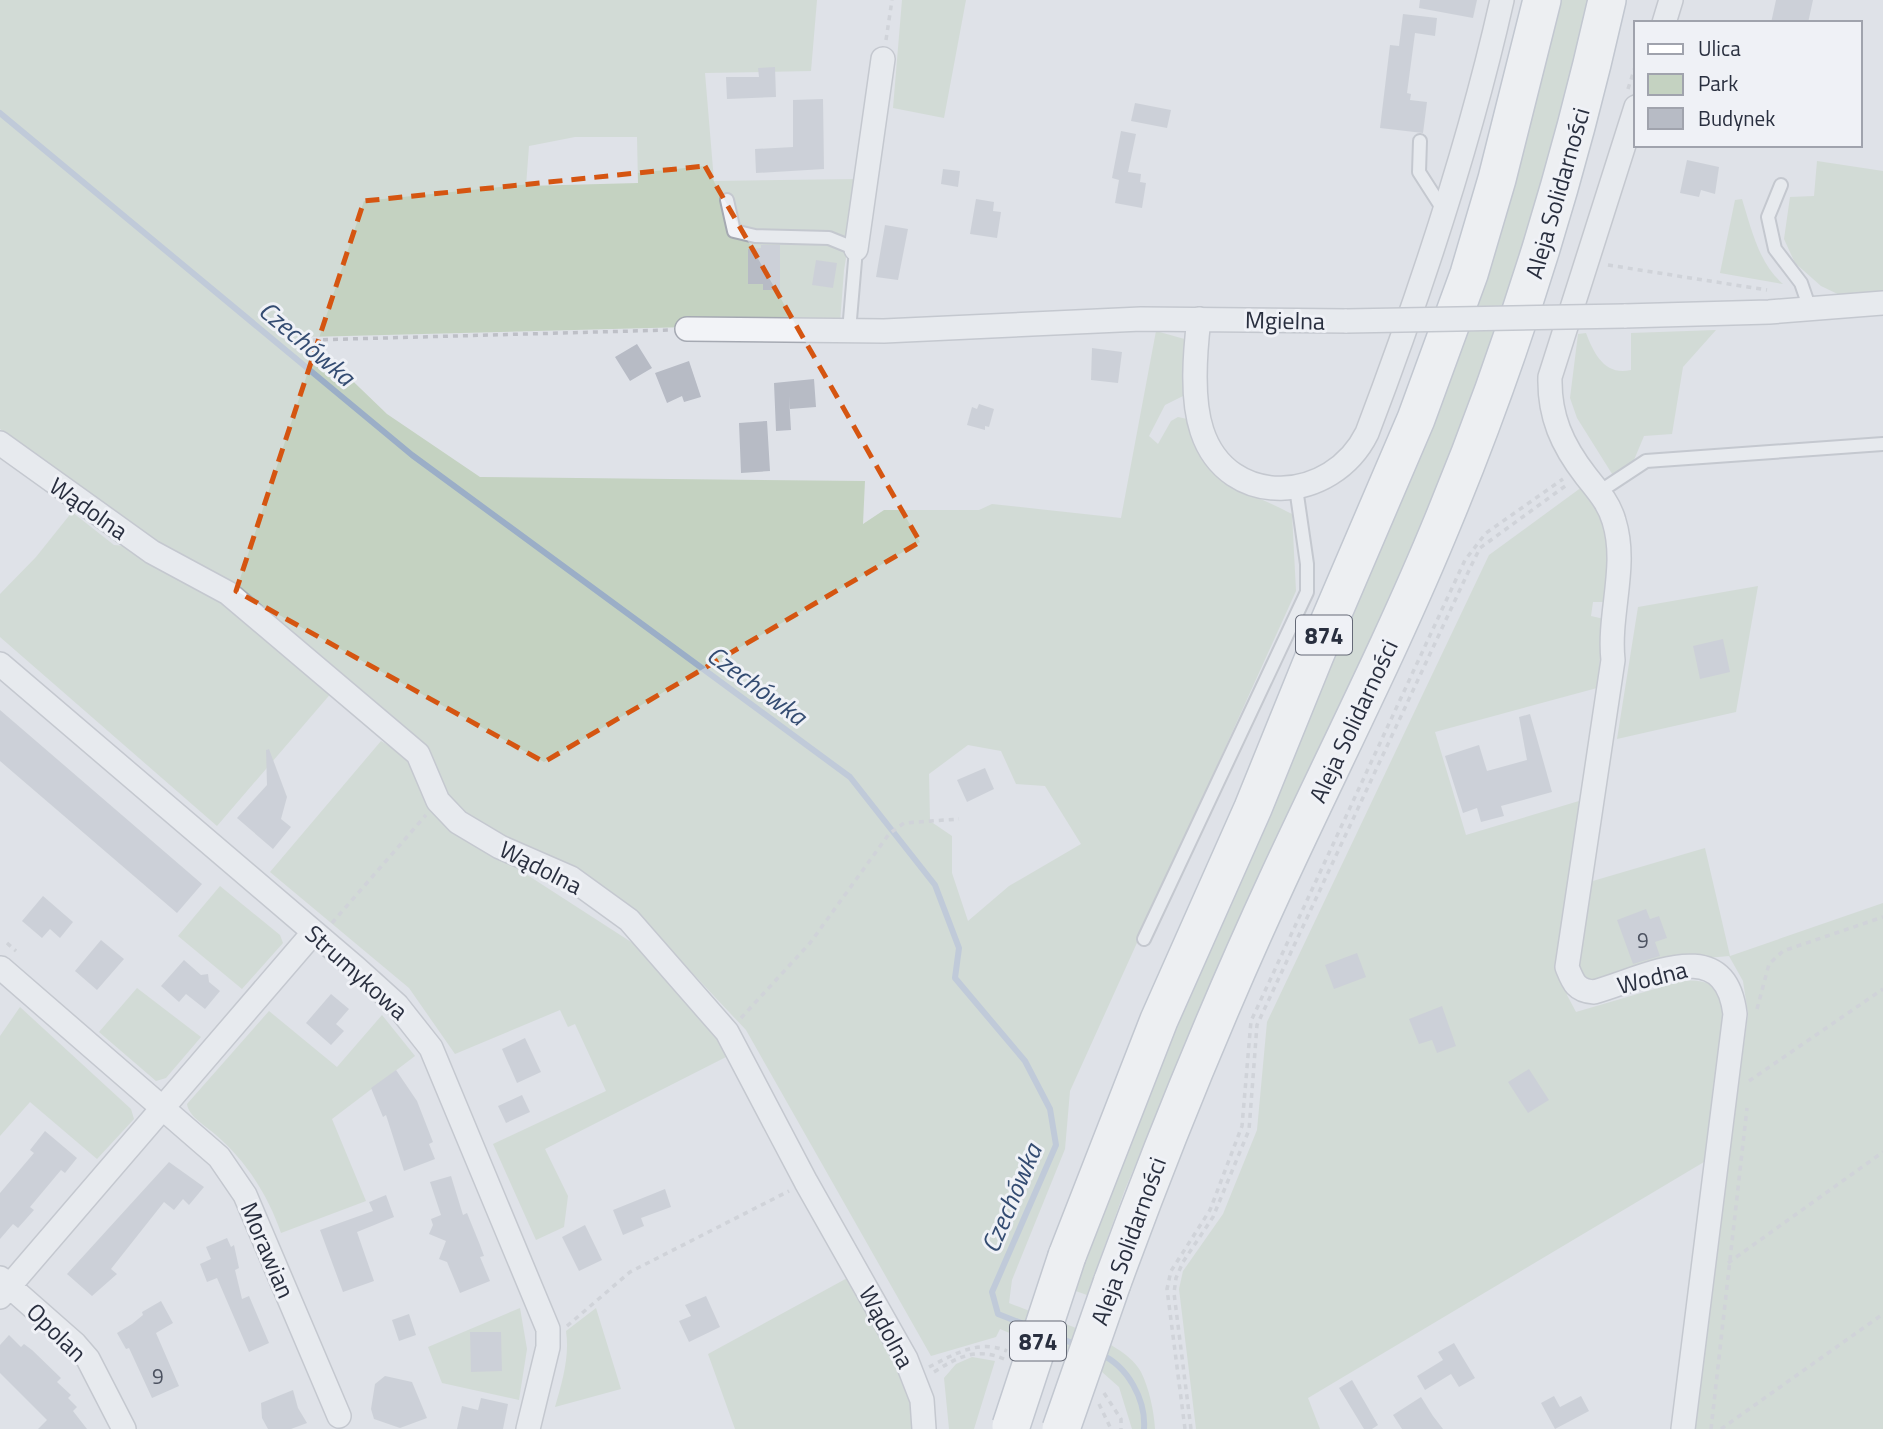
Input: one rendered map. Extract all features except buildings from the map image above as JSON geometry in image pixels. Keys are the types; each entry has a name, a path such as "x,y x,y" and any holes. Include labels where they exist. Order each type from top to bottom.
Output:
{"main road":[{"name":"Aleja Solidarności","path":"1010,1427 1067,1256 1159,1020 1254,808 1315,655 1416,419 1469,274 1511,126 1542,0"},
{"name":"Aleja Solidarności","path":"1061,1429 1146,1190 1220,1009 1422,570 1481,425 1529,292 1566,169 1607,0"}],"street":[{"path":"1199,319 1198,411 1202,432 1213,452 1238,476 1256,484 1296,488 1332,475 1358,451 1396,356 1444,211 1486,69 1502,0"},
{"path":"1665,21 1671,0"},
{"path":"856,249 883,59"},
{"path":"1599,492 1558,431 1551,414 1550,377 1634,113"},
{"name":"Mgielna","path":"688,330 849,331 1199,319 1347,321 1624,316 1810,309 1883,303"},
{"name":"Wądolna","path":"0,443 152,552 228,593 418,754 438,802 458,822 500,847 571,878 629,919 727,1031 806,1182 906,1359 922,1400 924,1429"},
{"name":"Wodna","path":"1599,492 1614,520 1619,545 1611,623 1613,660 1567,967 1575,986 1584,992 1594,992 1688,965 1704,966 1721,975 1732,990 1735,1014 1683,1429"},
{"name":"Strumykowa","path":"0,664 319,931 397,1005 431,1048 548,1329 548,1347 528,1429"},
{"path":"3,1287 319,931"},
{"name":"Morawian","path":"1,968 219,1157 237,1182 339,1416"},
{"name":"Opolan","path":"3,1287 75,1344 88,1359 124,1429"}],"lane":[{"path":"1420,141 1419,172 1444,211"},
{"path":"1781,185 1768,217 1775,249 1801,283 1810,309"},
{"path":"727,200 734,231 755,236 829,238 856,249 849,331"},
{"path":"1599,492 1646,461 1883,444"},
{"path":"1144,939 1307,592 1307,564 1296,488"}],"path":[{"path":"883,59 892,0"},
{"path":"313,340 688,330"},
{"path":"1185,1429 1167,1289 1171,1271 1210,1210 1242,1126 1251,1021 1465,560 1486,533 1567,476"},
{"path":"1191,1429 1174,1293 1176,1278 1213,1217 1249,1130 1257,1025 1480,548 1573,480"},
{"path":"319,931 438,802"},
{"path":"727,1031 810,943 889,834 904,823 959,819"},
{"path":"1756,1019 1759,994 1769,964 1783,951 1883,917"},
{"path":"7,943 25,959"},
{"path":"1749,1081 1883,989"},
{"path":"1748,1091 1751,1069"},
{"path":"1711,1429 1747,1102"},
{"path":"1728,1264 1883,1152"},
{"path":"548,1329 558,1330 576,1321 630,1272 806,1182"},
{"path":"1721,1429 1883,1314"},
{"path":"937,1379 934,1372 967,1354 982,1353 998,1357"},
{"path":"1098,1387 1110,1399 1121,1419 1121,1429"},
{"path":"1092,1397 1105,1412 1111,1429"}],"highlighted area":[{"path":"705,166 920,542 544,762 236,591 364,201"}],"green space":[{"path":"0,0 817,0 811,71 705,73 714,181 859,179 844,270 840,323 307,337 387,414 480,477 865,481 863,524 884,510 979,510 992,504 1121,518 1156,331 1188,340 1187,394 1165,405 1149,436 1158,444 1171,421 1178,417 1187,419 1195,442 1205,459 1226,482 1292,514 1296,591 1070,1091 1065,1149 1012,1280 1009,1303 1101,1339 1132,1360 1146,1385 1155,1429 1132,1429 1119,1387 1102,1372 1000,1329 996,1337 931,1356 746,1030 649,927 456,810 423,746 0,429","holes":["575,137 637,137 638,183 526,186 529,146","968,745 1001,751 1016,784 1045,786 1081,844 1009,886 968,921 952,873 952,836 930,821 929,774"]},
{"path":"902,0 966,0 944,118 893,108"},
{"path":"1557,0 1599,0 1582,73 1458,453 1328,745 1227,945 1124,1192 1087,1295 1070,1289"},
{"path":"1817,161 1883,171 1883,296 1844,297 1821,286 1795,263 1784,239 1790,197 1814,196"},
{"path":"1742,199 1762,256 1783,284 1720,273 1735,200"},
{"path":"1716,330 1683,367 1672,434 1644,436 1634,460 1614,477 1577,418 1570,398 1578,334 1586,333 1602,362 1614,370 1622,371 1631,370 1631,333"},
{"path":"1582,487 1600,516 1609,554 1606,602 1593,602 1591,616 1604,619 1597,688 1435,732 1466,835 1579,801 1562,969 1567,995 1576,1012 1682,981 1707,983 1727,998 1709,1159 1308,1398 1320,1429 1196,1429 1179,1289 1183,1271 1223,1214 1257,1130 1267,1022 1489,555"},
{"path":"72,512 114,545 125,546 242,616 333,691 217,826 0,637 0,594 36,557"},
{"path":"1758,586 1736,712 1617,739 1638,607"},
{"path":"381,741 401,753 459,831 645,951 718,1036 728,1056 545,1149 568,1196 564,1227 536,1240 493,1144 606,1091 575,1024 568,1027 560,1010 455,1054 409,988 270,872"},
{"path":"1705,848 1730,956 1883,903 1883,1429 1693,1429 1748,1014 1743,981 1729,956 1707,958 1602,989 1578,977 1586,883"},
{"path":"220,886 280,935 283,943 242,989 178,936"},
{"path":"137,988 201,1037 166,1078 156,1081 99,1032"},
{"path":"20,1007 131,1109 134,1119 97,1159 30,1102 0,1136 0,1036"},
{"path":"269,1011 337,1067 382,1015 415,1056 332,1119 366,1201 281,1233 270,1205 246,1167 227,1145 194,1117 187,1104"},
{"path":"851,1276 912,1393 915,1429 735,1429 708,1354"},
{"path":"520,1308 527,1349 519,1400 442,1383 428,1347"},
{"path":"596,1308 621,1389 555,1407 566,1360 566,1331"},
{"path":"972,1357 995,1361 974,1429 949,1429 944,1378 956,1364"}],"waterway":[{"name":"Czechówka","path":"0,113 412,455 850,777 935,885 959,948 955,978 1025,1061 1050,1109 1056,1145 992,1292 998,1314 1031,1327"},
{"name":"Czechówka","path":"1055,1336 1077,1345"},
{"name":"Czechówka","path":"1100,1354 1119,1367 1133,1385 1142,1407 1144,1429"}]}
